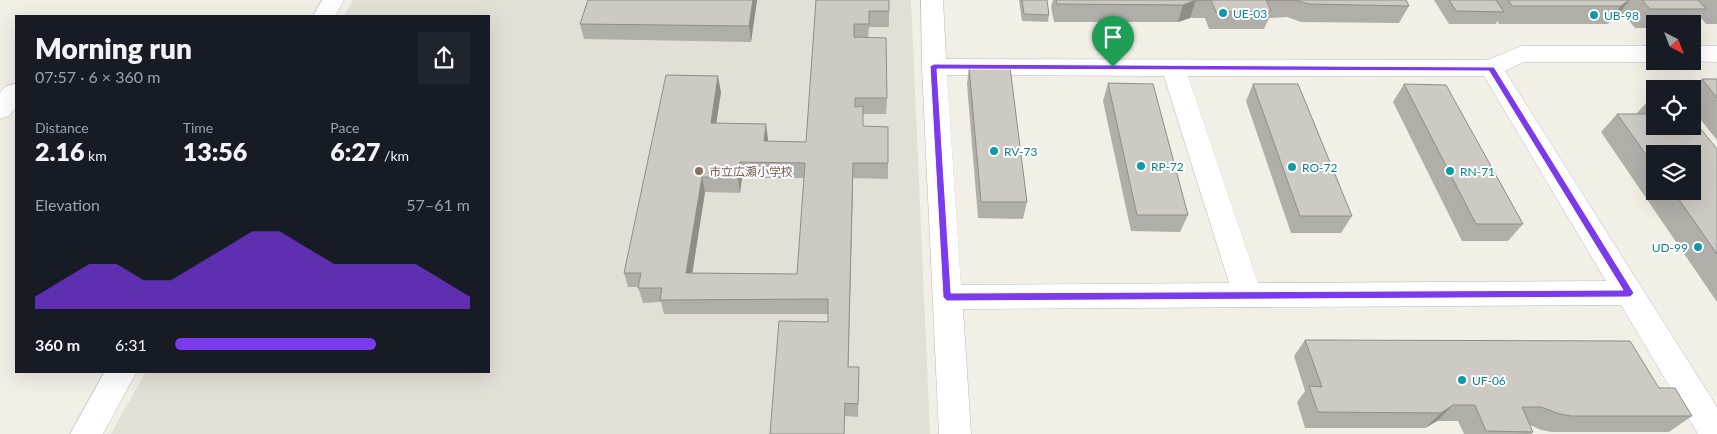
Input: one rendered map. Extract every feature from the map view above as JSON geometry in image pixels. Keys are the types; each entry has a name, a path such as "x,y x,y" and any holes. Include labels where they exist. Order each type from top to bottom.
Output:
{"street":[{"path":"325,15 333,0"},
{"path":"932,0 955,434"},
{"path":"934,66 1491,68 1521,54 1646,54"},
{"path":"1701,54 1717,54"},
{"path":"1172,67 1247,295"},
{"path":"1491,68 1716,434"},
{"path":"947,297 1630,293"},
{"path":"86,434 121,373"}],"shaded area":[{"path":"353,0 911,0 930,434 111,434 145,373 490,373 490,15 345,15"}],"building":[{"path":"588,0 753,0 749,26 580,24"},
{"path":"816,0 889,0 889,11 869,11 869,24 854,24 854,37 886,38 887,98 855,98 855,107 863,106 863,126 888,127 888,163 853,163 848,367 859,367 858,404 845,403 844,434 770,434 779,321 828,322 828,299 660,300 662,288 638,288 641,273 624,273 666,75 718,76 711,123 766,124 764,141 806,142","holes":["740,162 805,163 797,274 686,273 702,177 738,178"]},
{"path":"1022,0 1047,0 1049,15 1024,14"},
{"path":"1056,0 1196,0 1183,5 1057,4"},
{"path":"1211,0 1266,0 1271,11 1216,12"},
{"path":"1295,0 1406,0 1409,6 1309,4"},
{"path":"1449,0 1496,0 1504,12 1456,11"},
{"path":"1508,0 1629,0 1621,6 1512,6"},
{"path":"1642,0 1698,0 1706,9 1650,9"},
{"name":"RV-73","path":"969,67 1010,67 1027,202 981,202"},
{"path":"1702,79 1717,79 1717,98"},
{"name":"RP-72","path":"1108,83 1153,84 1188,215 1137,215"},
{"path":"1253,84 1298,84 1352,216 1300,216"},
{"path":"1404,84 1446,85 1523,224 1476,224"},
{"path":"1617,114 1646,114 1646,135 1701,135 1701,129 1717,149 1717,254 1679,200 1701,200 1701,145 1646,145 1646,154"},
{"name":"UF-06","path":"1305,340 1630,341 1659,388 1675,388 1692,416 1571,416 1541,407 1522,407 1533,432 1486,431 1475,405 1453,405 1441,413 1318,412 1309,386 1322,387"}],"place":[{"name":"UE-03","path":"1223,13"},
{"name":"UB-98","path":"1594,15"},
{"name":"RV-73","path":"994,151"},
{"name":"RP-72","path":"1141,166"},
{"name":"RO-72","path":"1292,167"},
{"name":"市立広瀬小学校","path":"699,171"},
{"name":"RN-71","path":"1450,171"},
{"name":"UD-99","path":"1698,247"},
{"name":"UF-06","path":"1462,380"}],"route":[{"path":"934,66 1113,67 1491,68 1630,293 947,297 934,66"}]}
